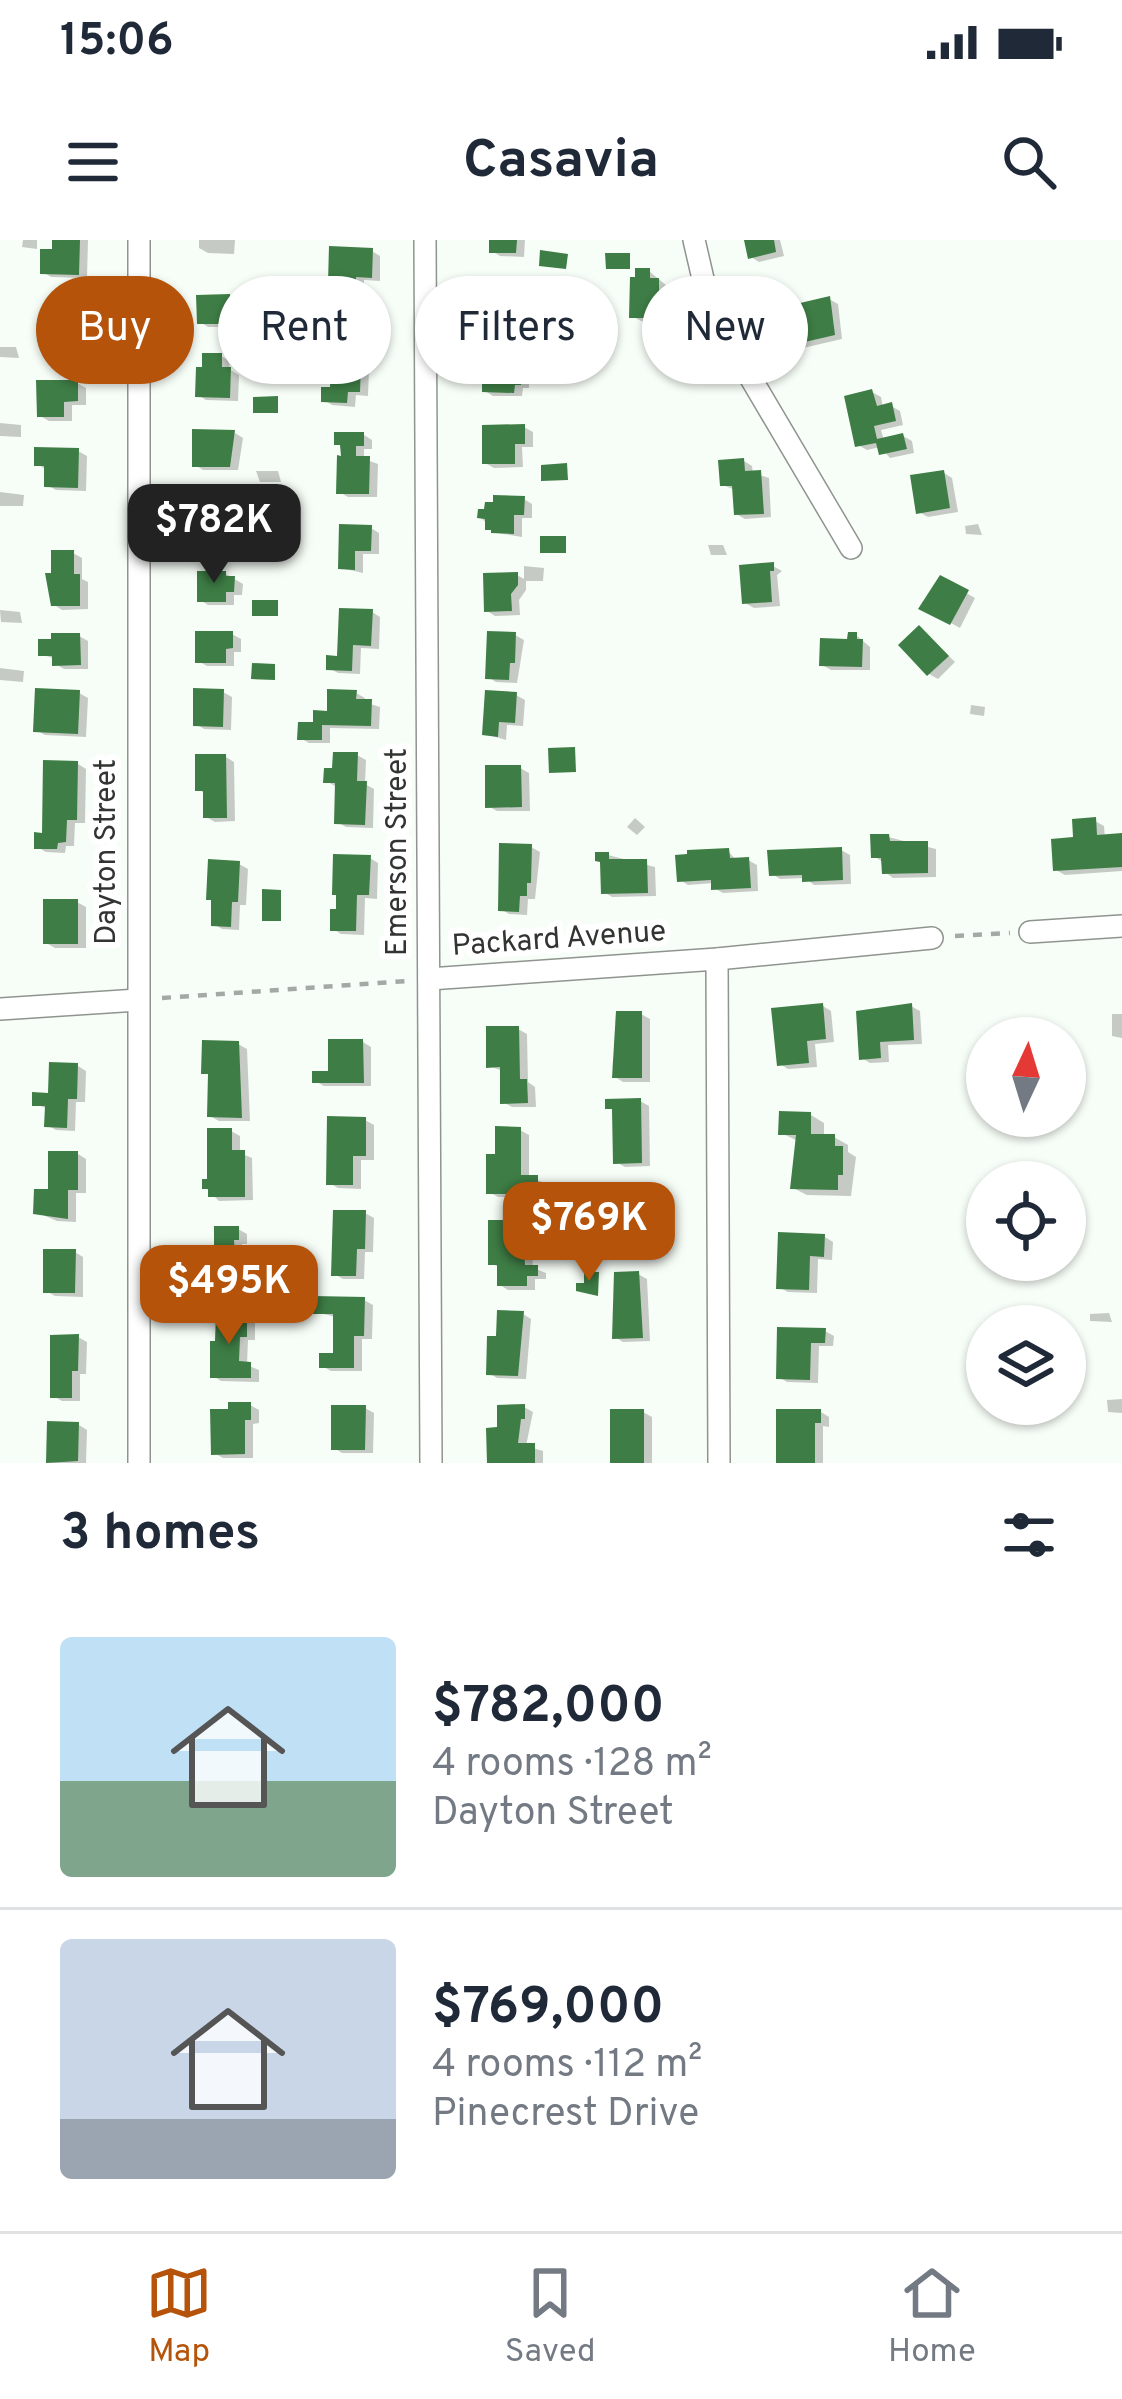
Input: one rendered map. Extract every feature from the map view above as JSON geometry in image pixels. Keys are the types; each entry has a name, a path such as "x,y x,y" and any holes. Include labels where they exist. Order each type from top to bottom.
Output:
{"street":[{"name":"Dayton Street","path":"139,240 139,1463"},
{"name":"Emerson Street","path":"425,240 430,1463"},
{"path":"694,240 710,310 851,548"},
{"path":"1030,932 1122,926"},
{"name":"Packard Avenue","path":"429,980 932,938"},
{"path":"717,959 719,1463"},
{"path":"0,1009 138,1000"}],"path":[{"path":"932,938 1030,932"},
{"name":"Packard Avenue","path":"138,1000 429,980"}],"building":[{"path":"52,240 80,240 79,275 40,274 40,249 52,249"},
{"path":"489,240 517,240 516,253 489,253"},
{"path":"744,240 774,240 776,252 748,259"},
{"path":"329,246 373,248 372,276 328,276"},
{"path":"540,250 568,254 566,269 539,266"},
{"path":"605,253 630,253 630,269 606,269"},
{"path":"635,268 650,268 650,276 642,276 642,318 629,318 630,277 635,277"},
{"path":"218,294 218,324 197,324 196,295"},
{"path":"830,296 835,335 808,341 808,301"},
{"path":"202,353 218,353 218,384 230,384 230,398 195,397 196,367 202,367"},
{"path":"36,384 78,384 78,401 64,402 64,417 37,417"},
{"path":"360,384 360,392 348,392 347,403 321,402 321,387"},
{"path":"482,384 521,384 515,385 514,393 482,392"},
{"path":"872,389 877,406 892,402 896,421 874,426 877,439 903,433 907,449 879,455 876,443 855,447 844,396"},
{"path":"278,396 278,413 253,413 253,397"},
{"path":"525,424 525,444 515,444 515,464 482,464 482,425"},
{"path":"192,429 235,430 230,467 192,467"},
{"path":"334,432 364,432 364,446 356,446 356,456 370,456 369,494 336,494 337,455 341,456 340,445 334,445"},
{"path":"34,447 79,448 78,488 44,487 44,466 34,466"},
{"path":"744,458 745,471 761,470 764,514 734,515 732,486 720,486 718,460"},
{"path":"567,463 568,480 541,481 541,465"},
{"path":"944,470 950,508 916,514 910,475"},
{"path":"493,495 525,496 524,515 514,515 514,534 491,533 485,530 485,519 477,518 478,509 493,502"},
{"path":"194,497 236,501 229,535 246,535 246,549 217,549 217,536 194,527"},
{"path":"339,524 372,525 371,551 355,551 355,570 338,569"},
{"path":"540,536 566,536 566,553 540,553"},
{"path":"51,550 74,550 80,606 51,606 45,573 51,573"},
{"path":"774,562 772,602 742,604 739,565"},
{"path":"197,571 226,571 226,576 235,576 234,592 226,592 226,602 197,602"},
{"path":"518,572 512,611 484,612 483,573"},
{"path":"940,575 969,590 950,625 918,609"},
{"path":"252,600 278,600 278,616 252,616"},
{"path":"339,608 373,609 371,646 353,645 352,671 326,670 326,655 337,656"},
{"path":"919,625 949,656 927,676 898,645"},
{"path":"195,631 233,631 233,648 226,649 226,663 195,663"},
{"path":"487,631 516,632 509,680 485,679"},
{"path":"848,632 857,632 857,639 863,639 862,667 819,666 820,638 847,639"},
{"path":"51,633 80,633 81,665 52,666 52,656 38,656 38,639 51,639"},
{"path":"252,663 275,664 275,680 251,679"},
{"path":"35,688 80,690 78,734 33,732"},
{"path":"193,688 224,689 223,727 193,726"},
{"path":"327,689 357,690 356,699 372,699 371,726 322,725 322,740 297,740 298,722 313,722 313,710 327,711"},
{"path":"485,690 517,692 515,723 499,722 498,737 482,735"},
{"path":"575,747 576,772 549,773 548,748"},
{"path":"333,752 358,752 357,781 367,781 365,825 334,824 335,783 323,783 324,768 332,768"},
{"path":"195,754 226,754 227,818 203,818 203,791 195,791"},
{"path":"43,760 78,761 77,820 67,820 66,842 58,843 57,849 34,849 34,832 42,833"},
{"path":"485,765 521,765 522,807 485,808"},
{"path":"1096,817 1097,835 1122,833 1122,867 1053,871 1051,839 1073,837 1072,819"},
{"path":"870,834 889,834 890,841 928,841 928,873 882,874 881,858 871,858"},
{"path":"499,843 532,844 531,883 527,883 527,896 520,896 519,912 498,911"},
{"path":"842,847 843,880 802,882 802,875 769,876 767,850"},
{"path":"729,848 730,858 749,857 751,888 711,890 711,880 677,882 675,855"},
{"path":"595,852 609,852 609,859 647,859 648,893 601,894"},
{"path":"333,854 371,855 369,895 357,895 356,931 330,931 330,909 336,909"},
{"path":"208,859 240,861 231,927 211,926 211,900 206,900"},
{"path":"262,889 281,890 281,921 262,921"},
{"path":"43,899 78,899 78,944 43,944"},
{"path":"823,1003 826,1039 807,1041 809,1063 777,1066 771,1008"},
{"path":"912,1003 914,1040 880,1042 881,1058 859,1060 856,1011"},
{"path":"616,1011 642,1011 642,1078 612,1078"},
{"path":"486,1026 519,1026 520,1079 527,1079 528,1103 500,1104 500,1067 486,1068"},
{"path":"328,1039 363,1039 364,1083 312,1083 312,1071 328,1071"},
{"path":"202,1040 239,1041 242,1118 207,1117 208,1074 201,1074"},
{"path":"49,1062 78,1063 77,1099 68,1099 67,1128 44,1127 45,1106 32,1106 32,1092 48,1093"},
{"path":"641,1098 642,1163 613,1164 612,1109 605,1109 605,1099"},
{"path":"779,1111 811,1112 811,1134 835,1134 835,1146 843,1146 838,1190 790,1189 796,1135 778,1135"},
{"path":"327,1116 366,1117 366,1156 353,1156 353,1185 326,1185"},
{"path":"495,1126 521,1127 521,1175 538,1175 538,1205 519,1205 519,1194 486,1194 486,1154 495,1154"},
{"path":"207,1128 232,1128 232,1150 245,1150 245,1197 208,1197 208,1189 202,1189 202,1179 207,1179"},
{"path":"48,1151 78,1151 78,1190 68,1190 68,1219 33,1214 34,1189 48,1189"},
{"path":"607,1186 642,1188 640,1233 597,1231 597,1217 606,1217"},
{"path":"333,1210 366,1210 365,1249 357,1249 356,1276 331,1276"},
{"path":"488,1220 541,1220 541,1248 524,1248 525,1265 538,1265 538,1276 527,1276 527,1286 497,1286 497,1265 488,1265"},
{"path":"214,1226 239,1226 239,1240 234,1240 237,1289 207,1289 207,1251 214,1251"},
{"path":"778,1232 825,1234 824,1257 810,1256 809,1290 776,1289"},
{"path":"43,1249 76,1249 75,1293 43,1293"},
{"path":"639,1271 643,1338 612,1339 614,1272"},
{"path":"584,1272 599,1272 598,1296 576,1291 576,1283 584,1283"},
{"path":"313,1296 365,1297 364,1336 354,1336 354,1368 319,1368 319,1353 333,1353 333,1314 312,1314"},
{"path":"497,1310 524,1311 518,1376 486,1375 487,1336 496,1336"},
{"path":"216,1313 247,1313 247,1337 240,1337 239,1361 251,1362 251,1378 210,1378"},
{"path":"777,1327 826,1328 825,1343 811,1343 810,1380 776,1379"},
{"path":"79,1334 72,1398 50,1398 50,1335"},
{"path":"228,1402 251,1402 251,1420 245,1420 245,1454 211,1455 210,1409 228,1409"},
{"path":"525,1404 518,1443 535,1443 535,1463 487,1463 486,1428 497,1427 497,1405"},
{"path":"331,1405 366,1405 365,1450 331,1450"},
{"path":"610,1409 644,1409 644,1463 610,1463"},
{"path":"776,1409 821,1409 821,1423 815,1423 815,1463 776,1463"},
{"path":"47,1421 79,1422 78,1461 46,1463"}]}
